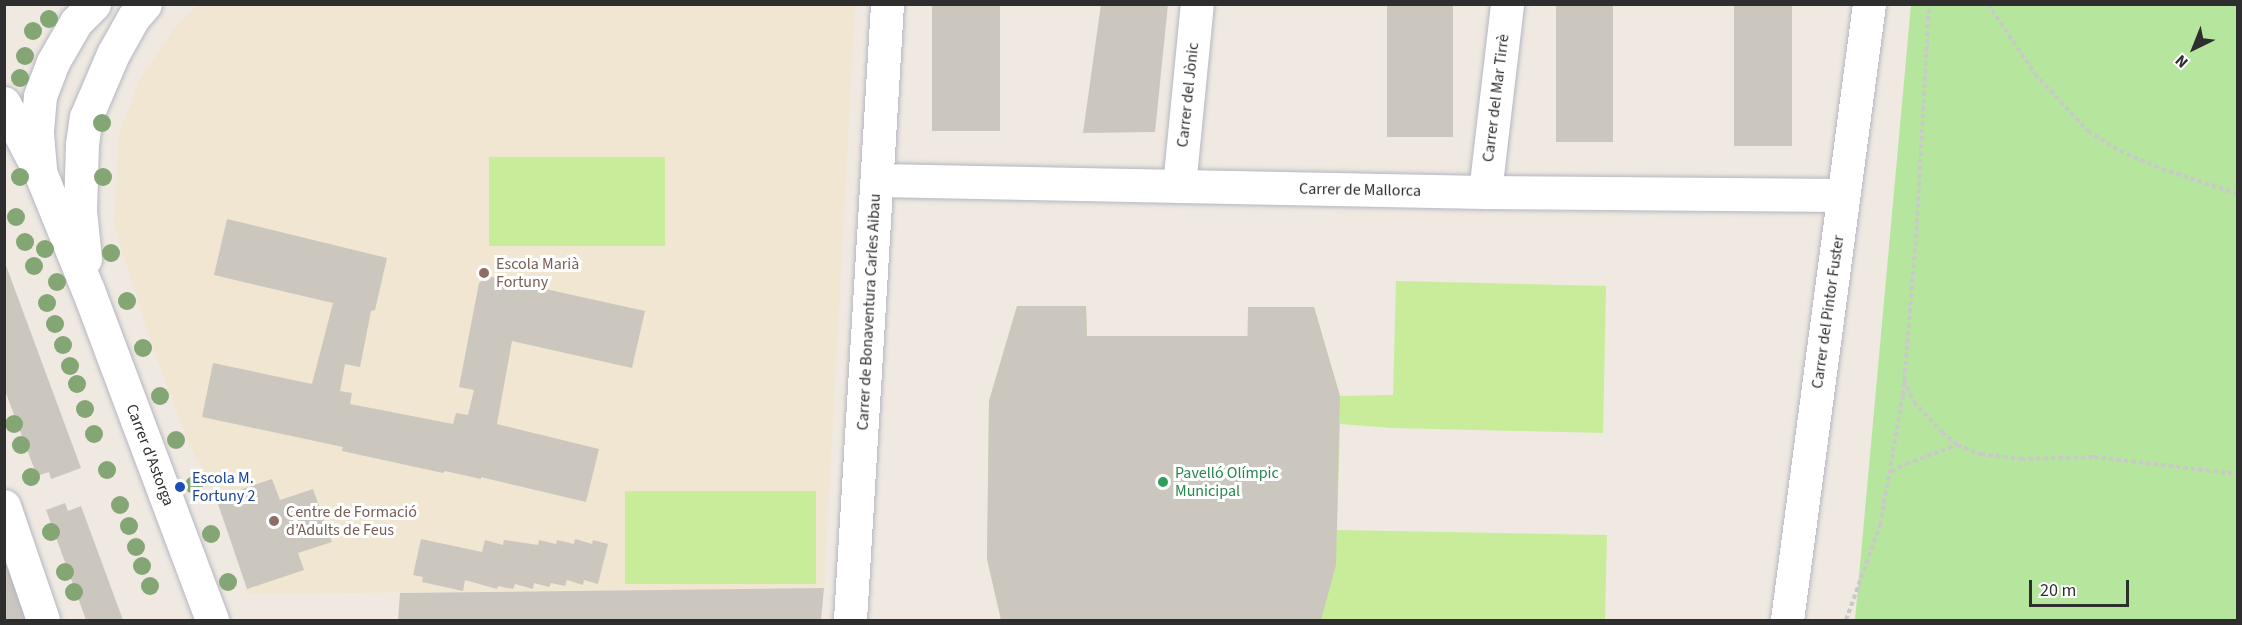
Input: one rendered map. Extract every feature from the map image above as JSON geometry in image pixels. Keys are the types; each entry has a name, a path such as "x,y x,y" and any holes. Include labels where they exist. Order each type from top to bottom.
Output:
{"street":[{"name":"Carrer d'Astorga","path":"93,4 70,32 53,62 40,96 37,134 40,172 88,290 212,621"},
{"name":"Carrer d'Astorga","path":"88,290 80,211 82,144 86,117 113,54 133,18 145,4"},
{"name":"Carrer de Bonaventura Carles Aibau","path":"850,621 887,4"},
{"name":"Carrer del Jònic","path":"1179,186 1197,4"},
{"name":"Carrer del Mar Tirrè","path":"1485,192 1507,4"},
{"name":"Carrer del Pintor Fuster","path":"1787,621 1869,4"},
{"path":"4,103 40,172"},
{"name":"Carrer de Mallorca","path":"877,180 1485,192 1843,195"},
{"path":"4,506 43,621"}],"path":[{"path":"1846,621 1880,525 1891,472 1904,380 1916,238 1929,4"},
{"path":"1988,4 2035,74 2088,131 2120,151 2238,194"},
{"path":"1904,380 1914,402 1957,445 1981,454 2021,459 2094,457 2238,474"},
{"path":"1891,472 1957,445"}],"shaded area":[{"name":"Escola Marià Fortuny","path":"198,5 855,5 824,588 248,594 247,589 304,570 298,553 332,542 313,489 280,500 272,479 216,498 188,442 150,339 114,225 119,134 142,75 176,26"}],"green space":[{"path":"1911,5 2237,5 2237,620 1855,620"},
{"path":"489,157 665,157 665,246 489,246"},
{"name":"Pavelló Olímpic Municipal","path":"1396,281 1606,286 1603,433 1393,428 1340,424 1337,530 1607,535 1605,620 1001,620 987,559 989,401 1017,306 1086,306 1087,336 1247,336 1248,307 1314,307 1340,396 1393,395"},
{"path":"625,491 816,491 816,584 625,584"}],"building":[{"path":"932,4 1000,4 1000,131 932,131"},
{"path":"1101,4 1168,4 1155,132 1083,133"},
{"path":"1387,4 1453,4 1453,137 1387,137"},
{"path":"1556,4 1613,4 1613,142 1556,142"},
{"path":"1734,4 1792,4 1792,146 1734,146"},
{"path":"227,219 387,258 375,310 371,311 360,367 345,364 340,391 352,393 350,404 453,424 456,413 468,415 474,390 459,387 479,283 487,276 645,311 632,368 512,341 497,424 599,449 586,502 481,477 481,479 445,471 443,473 342,451 343,447 202,417 213,363 312,384 333,303 214,275"},
{"path":"4,260 81,468 51,479 49,472 37,476 4,388"},
{"name":"Pavelló Olímpic Municipal","path":"1017,306 1086,306 1087,336 1248,336 1248,307 1314,307 1340,396 1336,565 1321,620 1001,620 987,559 989,401"},
{"name":"Centre de Formació d’Adults de Feus","path":"272,479 280,500 313,489 332,542 298,553 304,570 247,589 216,498"},
{"path":"65,503 68,511 81,506 123,620 86,620 46,510"},
{"path":"421,539 482,552 485,540 503,545 504,540 538,545 539,540 556,544 557,540 574,544 575,539 592,544 593,540 608,544 598,584 584,580 583,585 567,580 565,586 551,583 549,587 534,583 533,589 515,584 513,589 498,586 497,589 465,580 463,591 422,582 423,577 413,575"},
{"path":"5,559 27,620 4,620"},
{"path":"824,588 821,620 398,620 400,593"}],"place":[{"name":"Escola Marià Fortuny","path":"484,273"},
{"name":"Pavelló Olímpic Municipal","path":"1163,482"},
{"name":"Escola M. Fortuny 2","path":"180,487"},
{"name":"Centre de Formació d’Adults de Feus","path":"274,521"}]}
